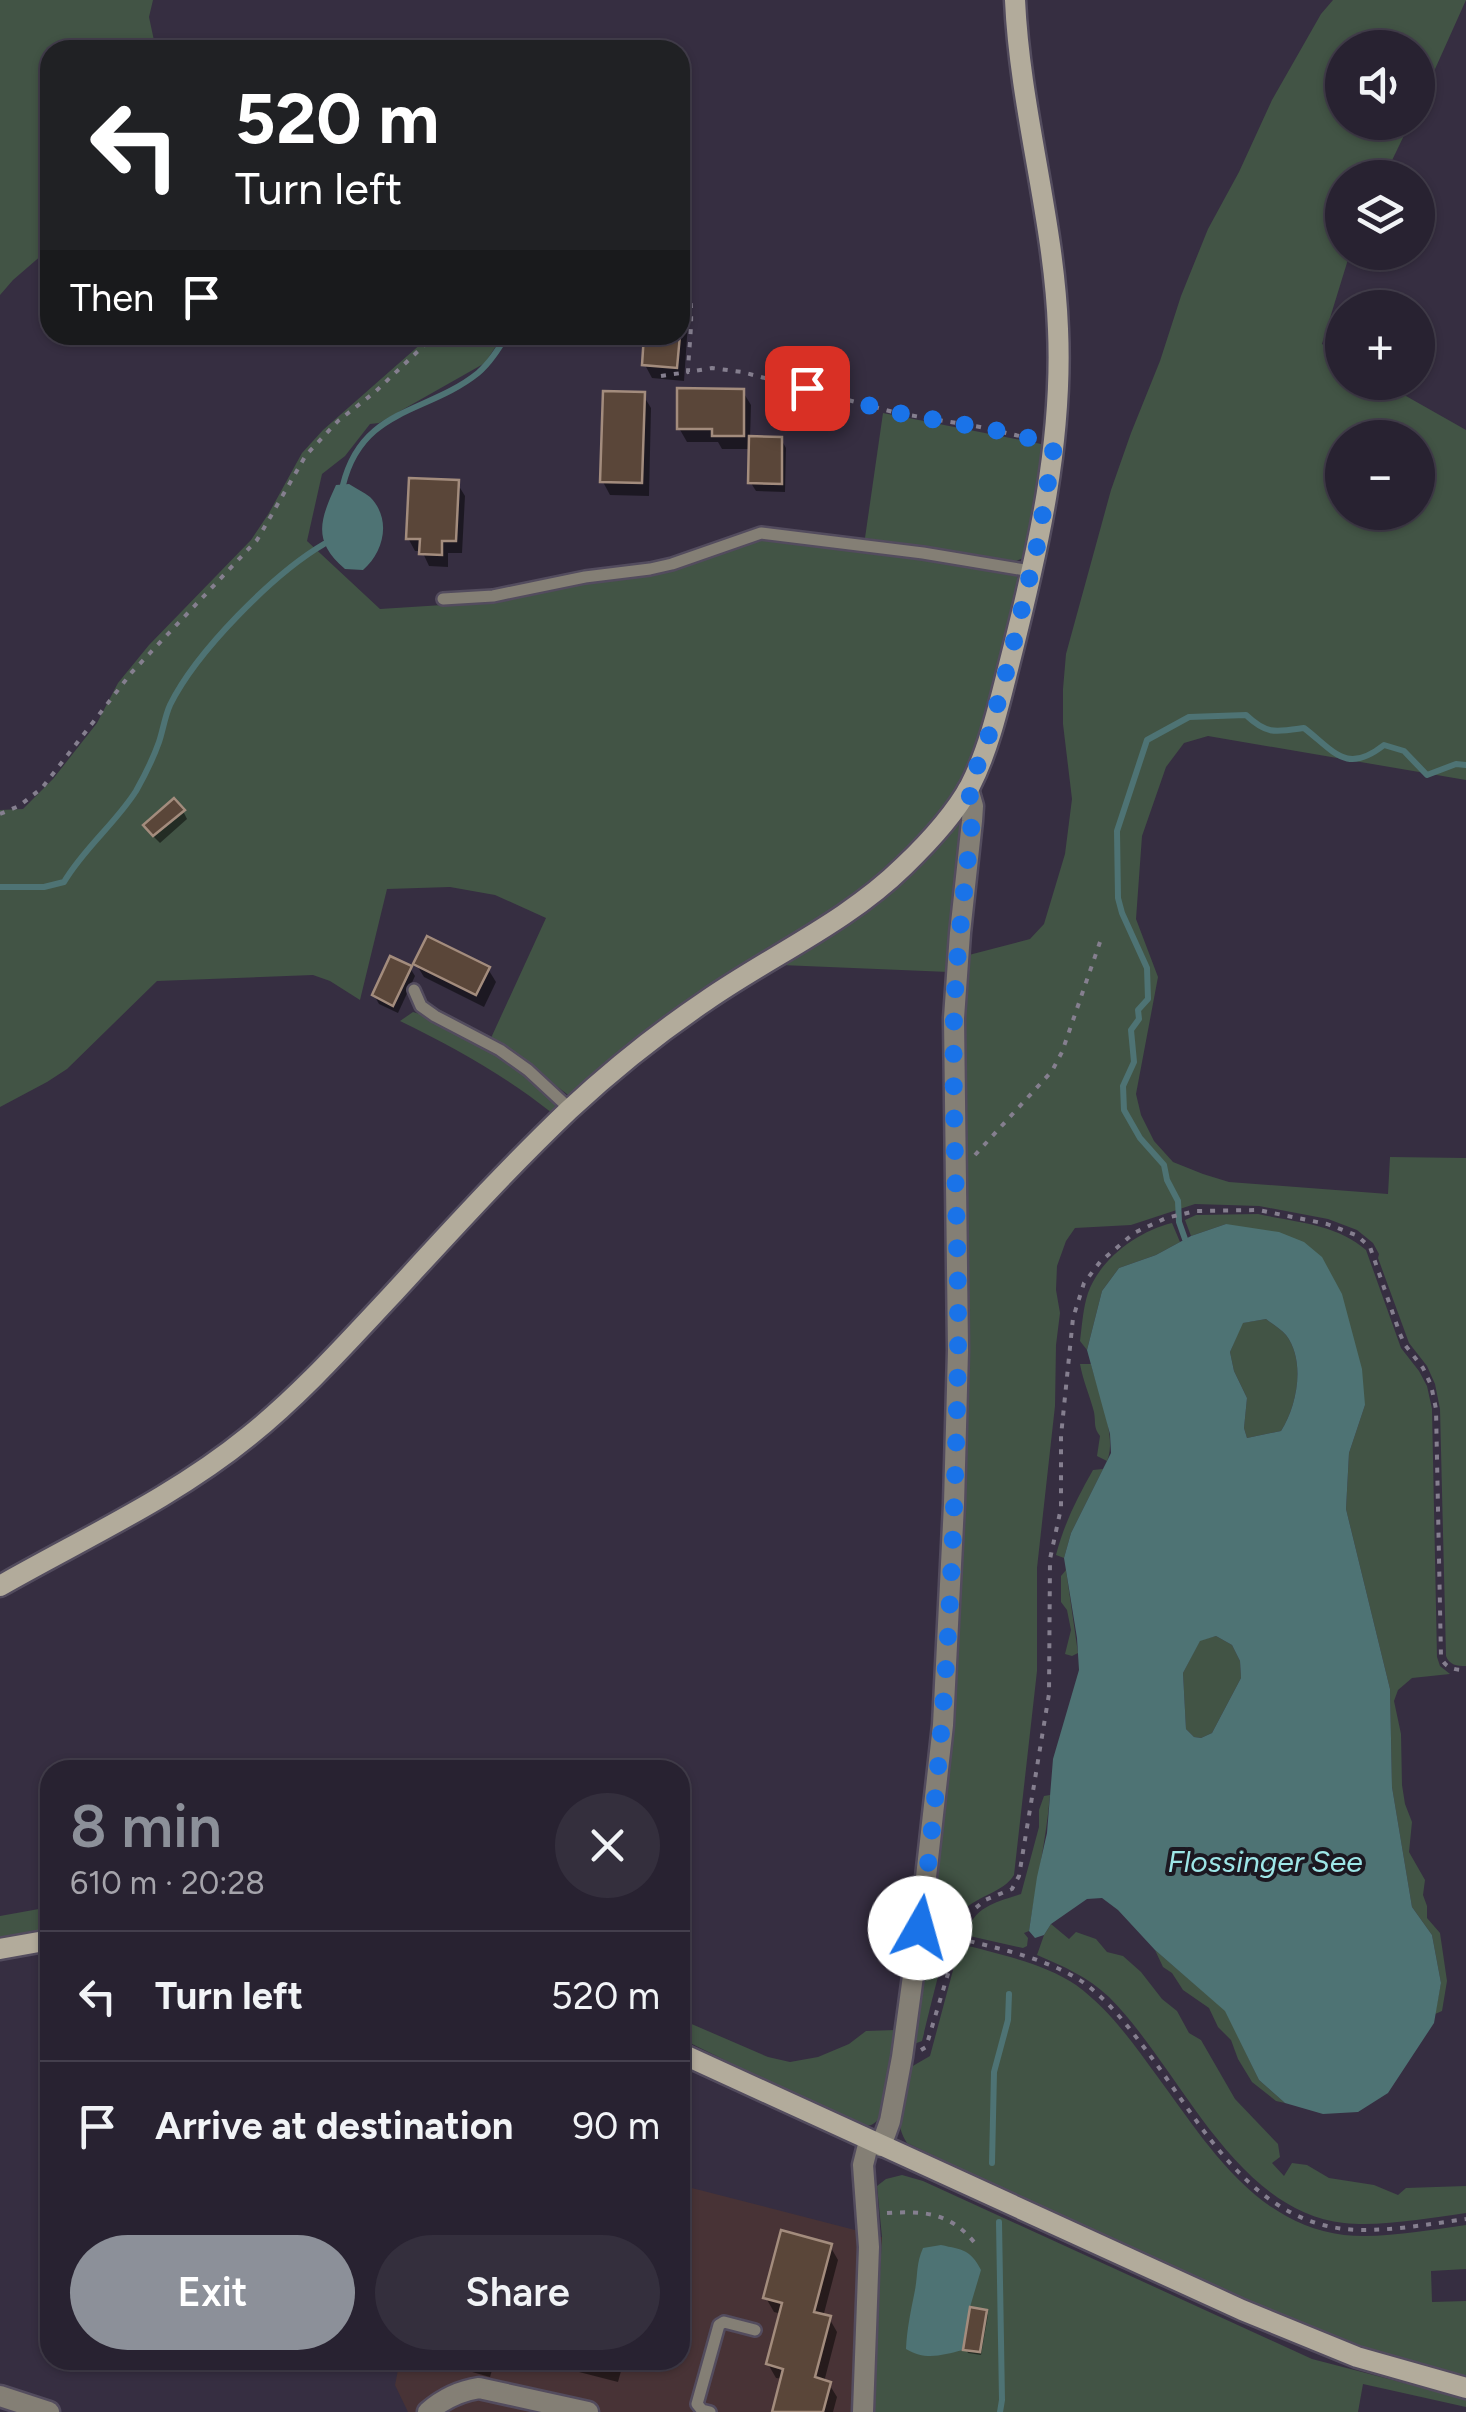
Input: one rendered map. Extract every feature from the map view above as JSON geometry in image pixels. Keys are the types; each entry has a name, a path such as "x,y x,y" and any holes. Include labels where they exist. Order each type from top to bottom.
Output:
{"main road":[{"path":"0,1586 153,1503 248,1437 323,1370 490,1188 570,1109 640,1048 709,998 796,946 873,892 927,842 968,790 1003,687 1031,571 1046,503 1059,385 1054,275 1020,57 1015,0"},
{"path":"0,1948 40,1942"},
{"path":"690,2058 1306,2338 1466,2388"}],"street":[{"path":"863,2412 870,2246 864,2165 890,2120 902,2058 943,1725 958,1350 954,1018 973,806 968,790"},
{"path":"428,2412 445,2399 479,2388 588,2412"},
{"path":"0,2396 48,2412"}],"lane":[{"path":"443,599 494,596 585,577 650,569 760,533 1031,571"},
{"path":"414,990 421,1006 500,1050 570,1109"},
{"path":"710,2412 698,2404 718,2325 724,2322 755,2330"}],"path":[{"path":"690,298 690,329"},
{"path":"0,814 42,788 132,672 256,540 306,455 338,421 424,345"},
{"path":"688,372 689,345"},
{"path":"661,376 712,368 742,372 897,412 1054,446"},
{"path":"956,1170 1052,1071 1100,942"},
{"path":"902,2058 926,2048 965,1917 985,1900 1012,1889 1019,1876 1049,1694 1050,1559 1061,1508 1062,1436 1073,1318 1084,1283 1100,1262 1134,1233 1196,1210 1258,1210 1326,1224 1356,1234 1370,1247 1405,1346 1431,1385 1436,1409 1441,1656 1450,1668 1466,1670"},
{"path":"957,1938 1038,1961 1074,1977 1103,1999 1226,2159 1282,2209 1316,2223 1346,2229 1466,2219"},
{"path":"867,2214 914,2211 940,2216 962,2228 974,2242"}],"shaded area":[{"path":"0,0 153,0 149,17 154,40 40,40 40,257 0,295"},
{"path":"1333,0 1466,0 1435,69 1435,30 1325,30 1325,140 1402,140 1392,160 1325,160 1325,270 1345,270 1339,290 1325,290 1322,344 1325,400 1413,400 1466,430 1466,780 1208,736 1184,743 1166,767 1142,836 1136,919 1158,977 1136,1094 1154,1141 1173,1162 1229,1182 1388,1194 1390,1157 1466,1158 1466,1666 1454,1664 1446,1656 1440,1409 1435,1384 1409,1343 1373,1243 1357,1230 1328,1219 1259,1206 1195,1204 1131,1225 1075,1228 1057,1266 1060,1313 1055,1406 1037,1568 1037,1671 1014,1875 1004,1886 969,1906 957,1920 922,2041 914,2044 934,1896 965,956 1030,939 1044,924 1065,854 1072,799 1063,724 1066,654 1111,490 1208,229 1272,100"},
{"path":"420,345 497,345 485,363 379,423 370,424 345,456 322,474 307,541 380,609 474,603 660,571 766,535 1016,574 1020,586 973,756 948,802 928,827 853,897 653,1026 571,1097 491,1038 546,918 495,895 450,887 387,889 360,1000 313,975 157,981 67,1069 0,1107 0,810 23,809 53,779 97,723 118,683 149,645 251,540 302,453"},
{"path":"883,413 1041,444 1044,448 1026,557 1016,561 865,538"},
{"path":"958,818 963,818 949,972 781,965 864,911"},
{"path":"413,1012 450,1027 511,1063 557,1106 552,1113 479,1063 400,1021"},
{"path":"1258,1214 1329,1229 1366,1250 1401,1348 1427,1386 1432,1409 1437,1657 1440,1666 1450,1674 1412,1678 1398,1690 1394,1701 1401,1734 1402,1785 1412,1822 1409,1852 1425,1880 1427,1918 1440,1933 1447,1981 1442,2011 1435,2014 1441,1983 1432,1935 1412,1907 1392,1787 1390,1689 1346,1509 1349,1453 1365,1405 1226,1224 1191,1236 1185,1220 1196,1215"},
{"path":"1172,1223 1180,1242 1119,1268 1102,1291 1087,1350 1080,1341 1084,1311 1088,1293 1101,1269 1134,1240"},
{"path":"1266,1319 1284,1333 1292,1346 1297,1370 1295,1396 1281,1431 1247,1438 1247,1398 1230,1352 1242,1323"},
{"path":"1080,1364 1091,1364 1102,1399 1110,1440 1107,1461 1097,1456 1100,1436"},
{"path":"1103,1469 1071,1533 1064,1558 1056,1555 1087,1480 1093,1470"},
{"path":"1066,1570 1078,1653 1072,1656 1065,1654 1071,1630 1061,1602 1061,1576"},
{"path":"1216,1636 1232,1645 1240,1661 1241,1678 1212,1733 1194,1737 1186,1729 1183,1673 1200,1640"},
{"path":"1050,1795 1029,1931 1024,1933 1027,1946 965,1935 980,1912 1021,1894 1039,1827 1039,1810 1044,1796"},
{"path":"40,1909 40,1930 0,1937 0,1916"},
{"path":"1051,1924 1069,1939 1076,1932 1096,1939 1107,1952 1123,1956 1141,1972 1177,2011 1189,2033 1201,2040 1235,2099 1278,2144 1280,2157 1272,2163 1284,2176 1292,2163 1307,2165 1329,2178 1374,2185 1398,2195 1406,2188 1466,2186 1466,2213 1389,2223 1344,2223 1305,2213 1271,2192 1240,2165 1212,2132 1109,1997 1084,1978 1037,1955"},
{"path":"960,1944 1036,1965 1088,1994 1130,2039 1235,2176 1284,2215 1312,2228 1358,2236 1466,2225 1466,2269 1431,2271 1432,2302 1466,2301 1466,2377 1321,2334 1126,2250 907,2143 900,2125 902,2096 911,2067 930,2056"},
{"path":"1155,1950 1226,2011 1259,2080 1285,2103 1276,2101 1252,2082 1209,2008 1183,1990 1163,1967"},
{"path":"690,2023 768,2057 790,2062 818,2057 849,2044 866,2031 896,2030 890,2081 879,2118 870,2125 850,2122 690,2043"},
{"path":"902,2175 923,2181 1312,2359 1466,2399 1466,2407 1363,2384 1358,2412 872,2412 882,2237 877,2186"},
{"path":"690,2188 882,2237 871,2412 408,2412 395,2385 398,2370 690,2370"}],"water":[{"path":"349,484 370,497 383,525 376,554 363,570 345,569 323,539 323,520 336,485"},
{"name":"Flossinger See","path":"1226,1224 1279,1232 1304,1242 1322,1257 1342,1294 1362,1369 1365,1405 1349,1453 1346,1509 1390,1689 1392,1787 1412,1907 1432,1935 1441,1983 1434,2023 1388,2093 1358,2112 1323,2114 1285,2103 1259,2080 1225,2011 1102,1898 1087,1899 1051,1924 1044,1935 1035,1938 1029,1931 1047,1833 1053,1759 1079,1670 1064,1558 1071,1533 1111,1453 1110,1434 1087,1350 1102,1291 1119,1268 1156,1255 1191,1236","holes":["1266,1319 1284,1333 1292,1346 1297,1370 1295,1396 1281,1431 1247,1438 1247,1398 1230,1352 1243,1323","1216,1636 1232,1645 1240,1661 1241,1678 1212,1733 1194,1737 1186,1729 1183,1673 1200,1641"]},
{"path":"941,2245 965,2252 981,2270 963,2350 920,2355 906,2349 918,2264 923,2248"}],"building":[{"path":"643,345 679,345 677,368 642,365"},
{"path":"677,388 744,389 744,436 712,436 712,429 677,429"},
{"path":"603,391 645,392 642,483 600,482"},
{"path":"749,436 782,437 782,484 748,483"},
{"path":"409,478 459,480 456,541 442,541 442,555 419,554 420,539 406,539"},
{"path":"174,798 185,810 153,836 143,825"},
{"path":"427,936 490,967 476,995 413,964"},
{"path":"390,956 412,966 393,1006 372,995"},
{"path":"781,2230 832,2244 814,2312 831,2316 815,2377 831,2382 823,2412 772,2412 783,2369 766,2364 782,2303 763,2298"},
{"path":"970,2307 987,2310 980,2352 963,2350"}],"waterway":[{"path":"343,485 352,459 365,440 398,415 478,373 500,345"},
{"path":"0,887 44,887 64,882 136,791 157,748 170,705 198,662 260,594 324,544"},
{"path":"1185,1239 1178,1201 1164,1165 1140,1138 1124,1110 1123,1086 1134,1062 1131,1030 1139,1019 1138,1010 1148,999 1147,968 1118,898 1117,831 1147,740 1189,717 1246,715 1272,730 1304,728 1332,751 1350,759 1371,754 1384,745 1404,751 1427,775 1456,764 1466,765"},
{"path":"992,2163 994,2072 1008,2020 1009,1994"},
{"path":"999,2222 1000,2412"}],"route":[{"path":"807,388 1054,446 1038,542 1003,687 968,790 973,806 954,1018 958,1350 954,1504 943,1725 920,1928"}]}
